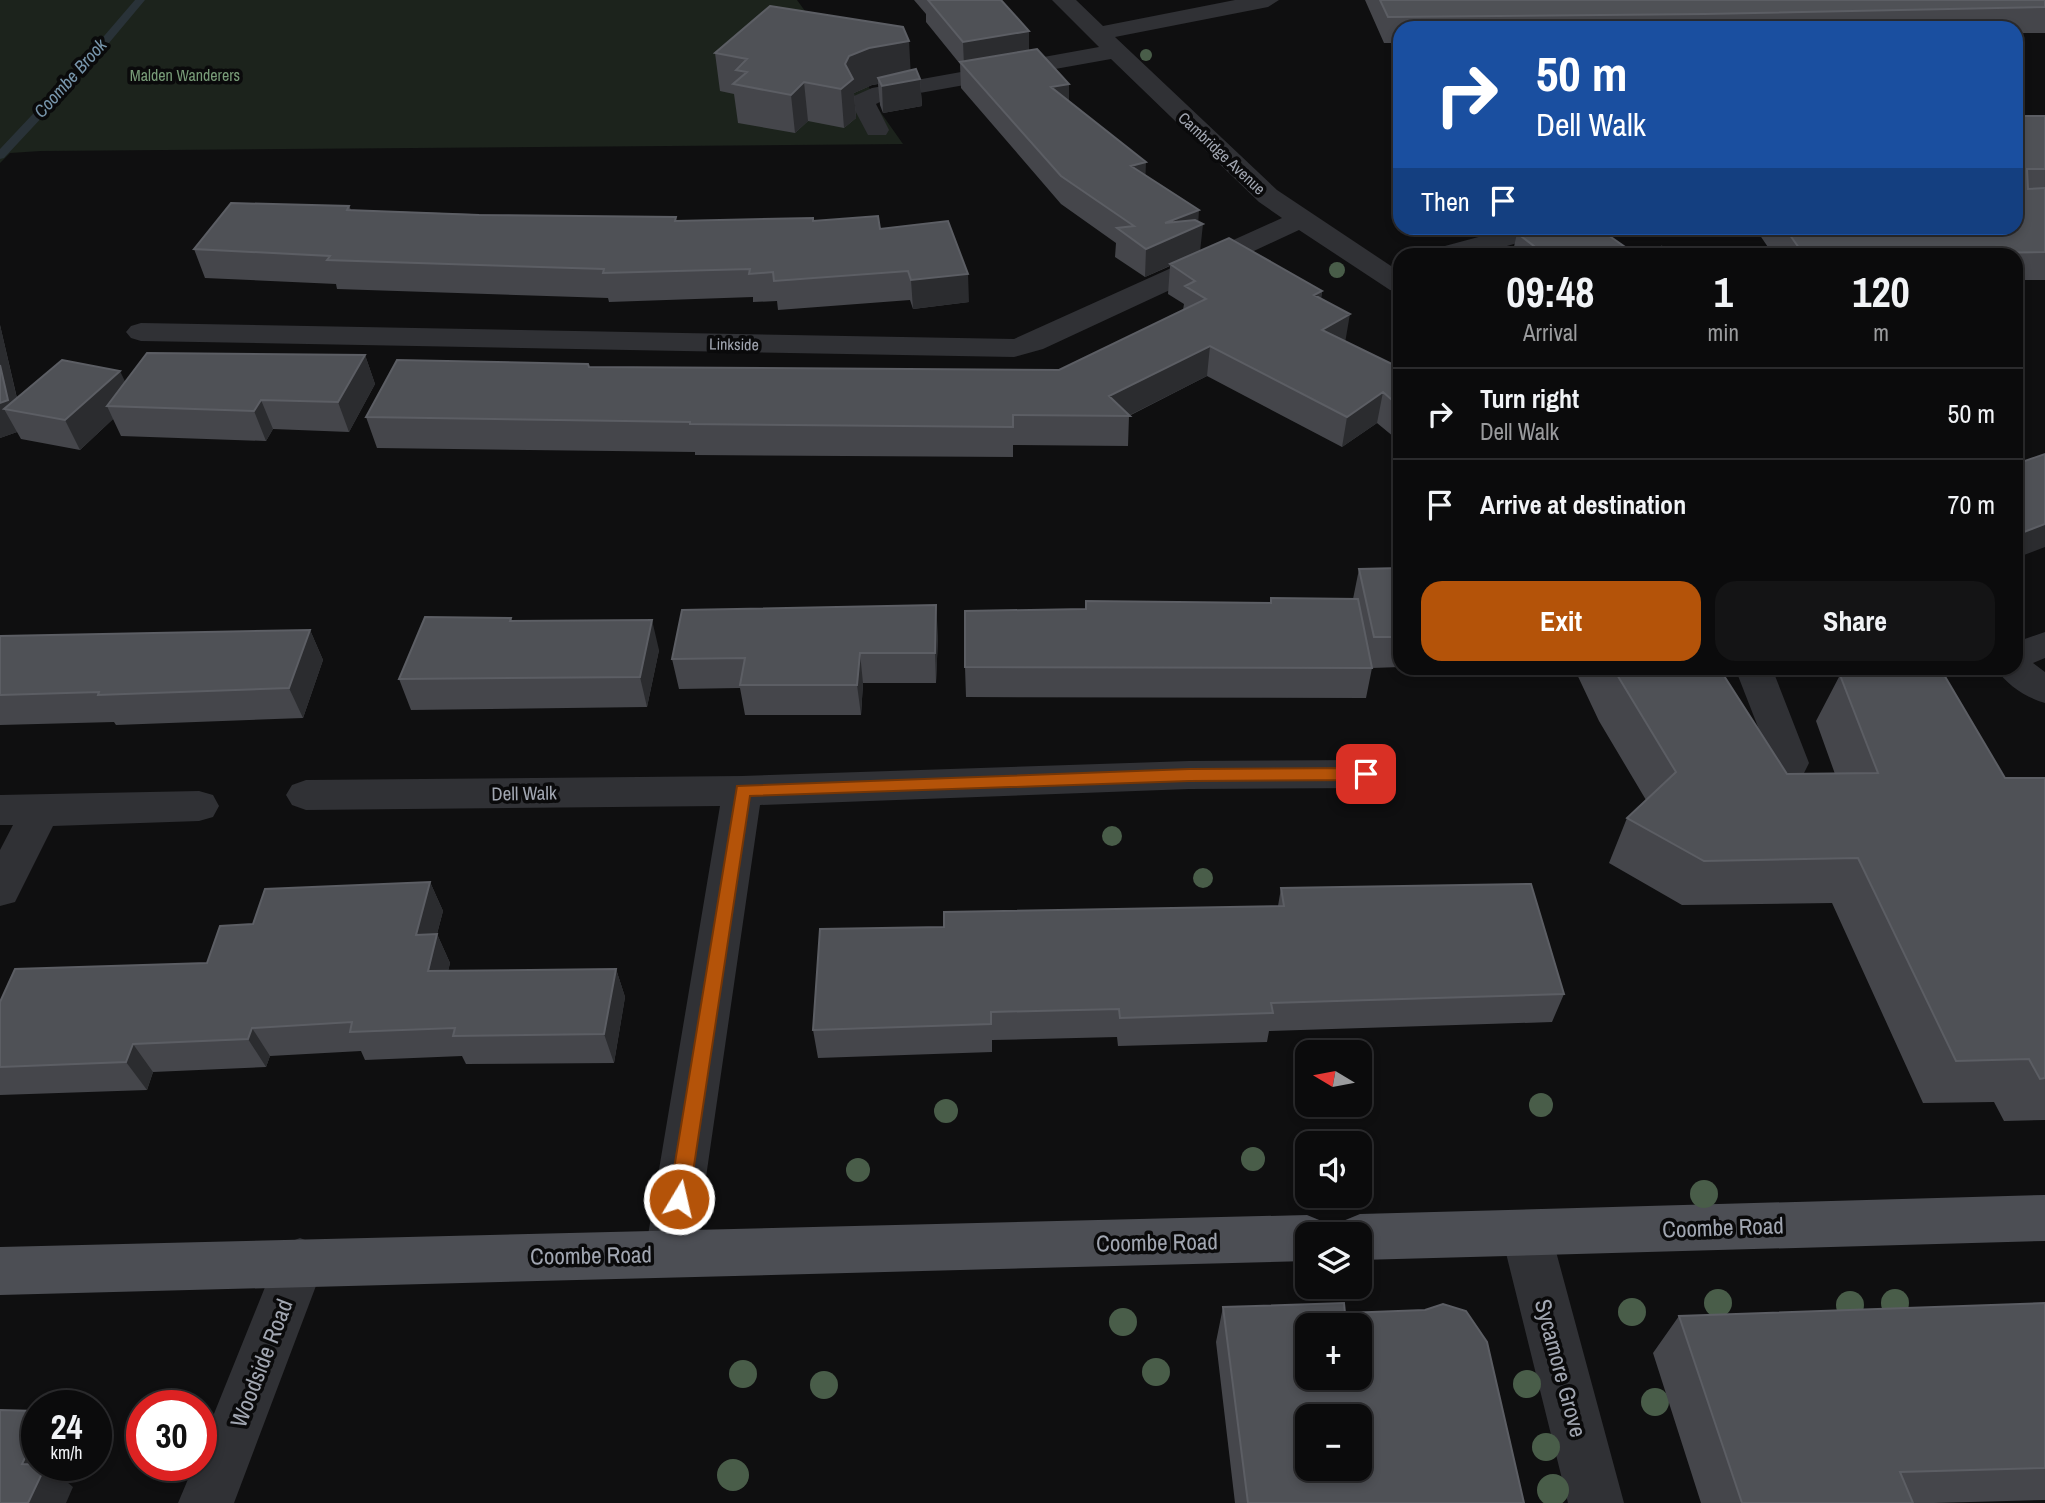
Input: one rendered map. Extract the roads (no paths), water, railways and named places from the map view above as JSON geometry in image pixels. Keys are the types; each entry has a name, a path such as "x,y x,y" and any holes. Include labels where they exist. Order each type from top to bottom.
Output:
{"main road":[{"name":"Coombe Road","path":"1372,1237 2045,1218"},
{"name":"Coombe Road","path":"0,1271 1295,1238"}],"street":[{"name":"Cambridge Avenue","path":"1063,0 1268,196 1300,221 1393,274"},
{"path":"877,130 862,101 880,93 1106,43 1268,0"},
{"name":"Linkside","path":"141,332 1014,348 1033,343 1279,228 1300,221"},
{"path":"1469,248 1515,235"},
{"path":"2023,653 2045,643"},
{"path":"2023,674 2045,690"},
{"path":"1756,675 1790,763"},
{"name":"Dell Walk","path":"306,795 742,791 1189,775 1366,774"},
{"path":"670,1253 742,791"},
{"path":"0,810 199,806"},
{"path":"0,890 40,811"},
{"name":"Sycamore Grove","path":"1525,1233 1596,1503"},
{"name":"Woodside Road","path":"206,1503 300,1262"}],"waterway":[{"name":"Coombe Brook","path":"0,156 84,66 140,0"}],"park label":[{"name":"Malden Wanderers","path":"185,75"}]}
